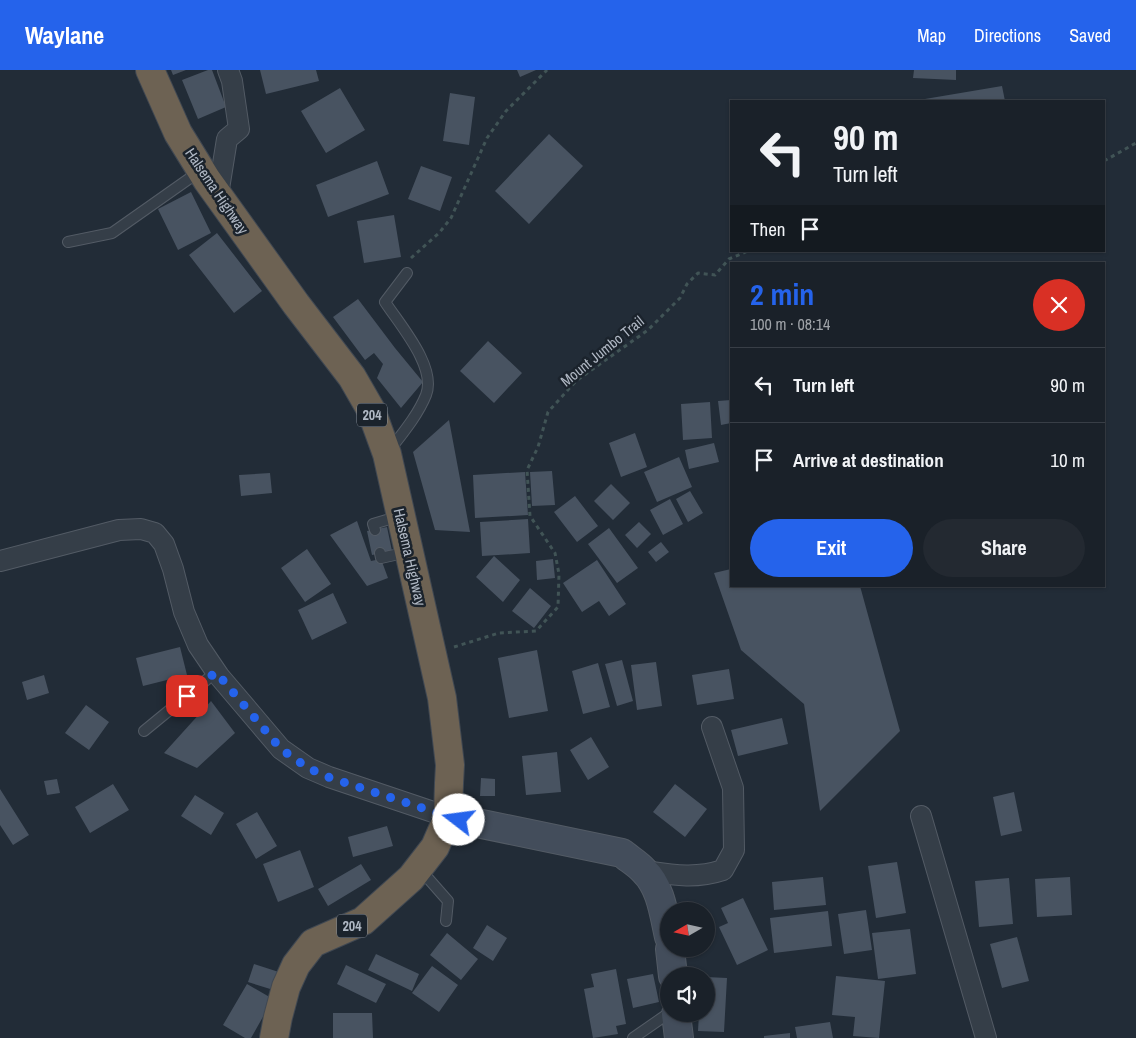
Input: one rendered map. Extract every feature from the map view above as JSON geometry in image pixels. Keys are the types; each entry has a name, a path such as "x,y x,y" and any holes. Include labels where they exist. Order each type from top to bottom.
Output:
{"highway":[{"name":"Halsema Highway","path":"150,70 178,134 201,170 296,304 352,377 371,410 387,454 442,698 450,765 448,817 434,847 411,878 363,921 313,943 296,965 286,987 274,1038"}],"main road":[{"path":"448,817 622,853 645,871 654,884 660,902"},
{"path":"677,1022 679,1038"}],"street":[{"path":"218,195 227,139 239,129 232,81 228,70"},
{"path":"0,561 119,530 141,529 154,533 164,544 173,569 184,612 198,645 216,672 281,749 308,768 328,777 448,817"},
{"path":"645,871 683,876 707,875 722,870 734,850 733,788 712,727"},
{"path":"920,816 986,1038"}],"lane":[{"path":"68,242 112,232 201,170"},
{"path":"387,454 407,428 426,395 428,386 424,361 385,302 407,273"},
{"path":"375,530 373,524 401,516"},
{"path":"380,553 381,558 409,551"},
{"path":"144,731 216,672"},
{"path":"419,868 448,901 446,921"},
{"path":"633,1038 660,1019"}],"path":[{"path":"409,260 452,218 487,138 506,111 547,70"},
{"path":"1105,160 1136,143"},
{"name":"Mount Jumbo Trail","path":"433,653 499,633 536,630 558,606 558,574 555,553 530,516 527,470 538,447 548,412 576,382 648,330 680,298 687,284 698,273 715,276 729,260 746,252"}],"building":[{"path":"171,70 186,70 173,75"},
{"path":"212,70 226,107 198,119 182,80"},
{"path":"260,70 316,70 319,81 266,94"},
{"path":"517,70 536,70 520,77"},
{"path":"914,70 956,70 956,80 913,78"},
{"path":"1002,86 1005,100 919,100"},
{"path":"340,88 365,130 326,153 301,111"},
{"path":"450,93 475,97 469,145 443,141"},
{"path":"549,134 583,166 529,224 495,191"},
{"path":"377,161 389,194 328,217 316,185"},
{"path":"421,166 452,177 440,211 408,199"},
{"path":"191,192 211,233 178,250 158,209"},
{"path":"394,215 401,257 364,263 357,221"},
{"path":"217,233 262,291 234,313 189,255"},
{"path":"358,299 423,382 401,408 377,378 383,364 374,353 365,360 333,317"},
{"path":"488,341 522,373 494,403 460,371"},
{"path":"730,400 730,423 721,425 718,401"},
{"path":"710,402 712,438 683,440 681,404"},
{"path":"449,420 470,532 435,530 413,452"},
{"path":"635,433 647,467 621,477 609,443"},
{"path":"714,443 719,462 689,469 685,450"},
{"path":"679,457 692,487 657,502 644,472"},
{"path":"552,471 555,505 532,506 530,472"},
{"path":"525,472 528,515 475,518 473,475"},
{"path":"270,473 272,493 241,496 239,475"},
{"path":"611,484 630,503 613,520 594,501"},
{"path":"690,491 703,513 688,522 676,499"},
{"path":"575,496 598,526 577,542 554,512"},
{"path":"670,499 683,524 663,535 650,510"},
{"path":"528,519 530,553 482,556 480,522"},
{"path":"357,521 371,561 381,559 388,578 367,586 330,535"},
{"path":"639,522 651,534 637,548 625,535"},
{"path":"387,527 392,551 372,555 367,531"},
{"path":"609,528 638,568 617,583 588,544"},
{"path":"661,542 669,552 656,562 648,552"},
{"path":"307,549 331,584 305,602 281,568"},
{"path":"494,556 520,580 503,602 476,577"},
{"path":"553,559 555,578 537,580 536,561"},
{"path":"597,560 626,604 609,616 599,601 582,612 563,583"},
{"path":"730,569 730,587 860,587 900,731 820,811 804,704 741,650 714,573"},
{"path":"530,588 551,606 534,628 512,611"},
{"path":"333,593 347,623 312,640 298,610"},
{"path":"180,647 187,675 143,686 136,658"},
{"path":"537,650 548,711 509,718 498,658"},
{"path":"622,660 633,701 617,706 605,664"},
{"path":"656,662 662,706 637,710 631,665"},
{"path":"598,663 610,707 583,714 572,671"},
{"path":"729,669 734,699 697,705 692,675"},
{"path":"44,675 49,693 27,700 22,682"},
{"path":"211,701 235,733 197,768 164,753"},
{"path":"86,705 109,722 89,750 65,733"},
{"path":"782,718 788,744 738,756 731,730"},
{"path":"591,737 609,767 588,780 570,750"},
{"path":"557,752 561,792 526,795 522,756"},
{"path":"481,778 495,779 495,796 480,796"},
{"path":"57,779 60,793 47,795 44,781"},
{"path":"113,784 129,810 90,833 75,807"},
{"path":"675,784 707,809 685,837 653,812"},
{"path":"0,789 29,835 13,845 0,825"},
{"path":"1014,792 1022,831 1001,836 993,797"},
{"path":"195,795 224,813 211,835 181,816"},
{"path":"257,812 277,846 256,859 236,824"},
{"path":"387,826 393,846 353,857 348,837"},
{"path":"300,850 314,887 278,902 263,864"},
{"path":"897,862 906,913 876,918 868,866"},
{"path":"361,864 371,880 328,906 318,889"},
{"path":"823,877 826,905 774,910 772,882"},
{"path":"1070,877 1072,915 1037,917 1035,879"},
{"path":"1009,878 1013,924 979,927 975,881"},
{"path":"743,898 768,950 737,965 719,927 728,923 721,908"},
{"path":"866,910 872,950 844,954 838,914"},
{"path":"828,911 832,946 774,953 770,918"},
{"path":"487,925 507,938 493,961 473,948"},
{"path":"910,929 916,974 878,979 872,933"},
{"path":"447,933 478,959 461,980 430,955"},
{"path":"1017,937 1029,981 1002,988 990,944"},
{"path":"376,954 419,974 412,991 368,970"},
{"path":"254,964 285,974 280,992 248,982"},
{"path":"346,965 386,984 376,1003 337,984"},
{"path":"432,966 458,985 439,1012 412,993"},
{"path":"616,969 626,1024 616,1026 618,1034 593,1038 584,989 594,987 591,974"},
{"path":"653,974 659,1002 633,1008 627,979"},
{"path":"836,976 885,981 879,1038 853,1036 855,1017 832,1015"},
{"path":"715,977 727,978 724,1032 698,1031 699,1022 715,1022"},
{"path":"247,984 273,999 251,1038 245,1038 223,1025"},
{"path":"333,1013 372,1013 373,1038 333,1038"},
{"path":"830,1022 833,1038 797,1038 795,1027"},
{"path":"790,1033 790,1038 764,1038 764,1036"}],"route":[{"path":"187,696 216,672 281,749 308,768 328,777 459,820"}]}
